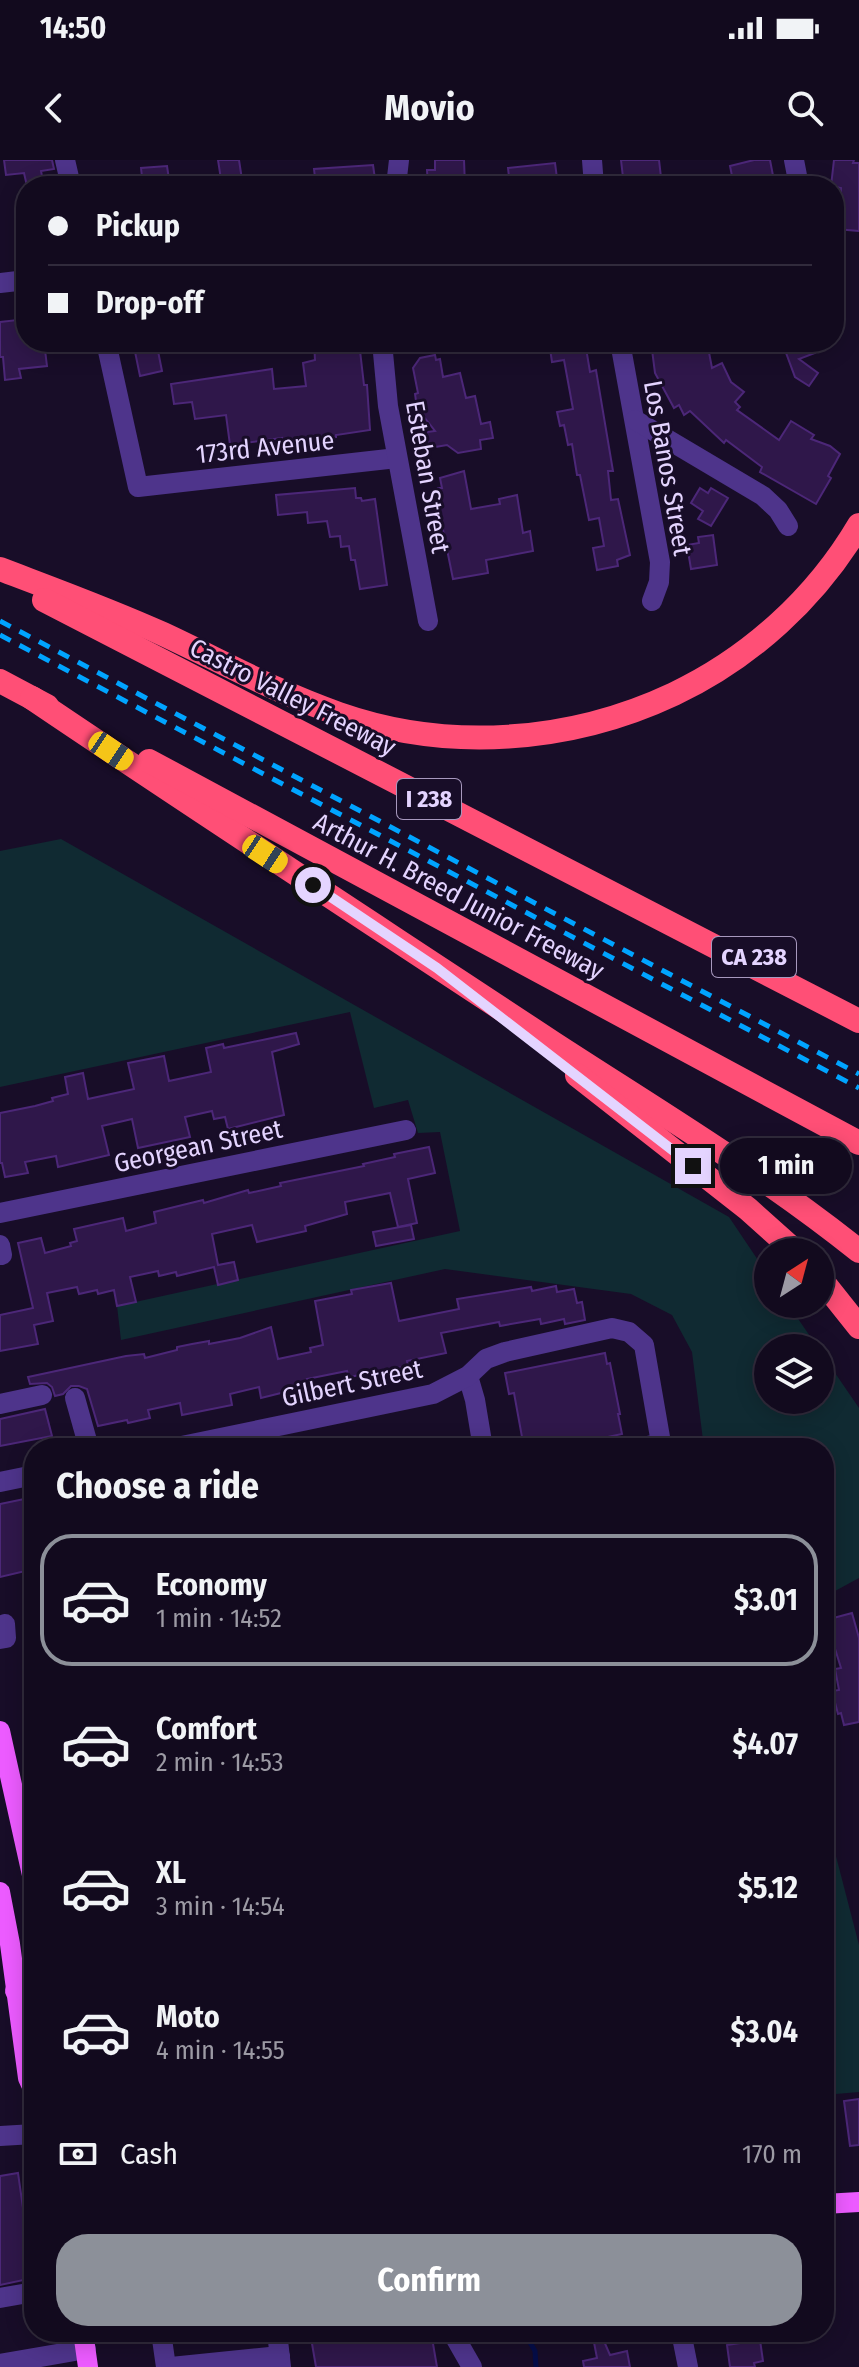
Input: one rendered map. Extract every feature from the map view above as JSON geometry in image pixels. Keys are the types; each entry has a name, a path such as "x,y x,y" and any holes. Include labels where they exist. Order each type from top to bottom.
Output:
{"highway":[{"path":"0,569 126,618 340,715 416,733 496,738 535,735 593,724 649,705 703,678 737,657 782,620 835,562 859,525"},
{"name":"Castro Valley Freeway","path":"0,577 859,1021"},
{"path":"0,681 32,698 216,823 717,1150 859,1251"},
{"name":"Arthur H. Breed Junior Freeway","path":"32,698 859,1143"},
{"name":"CA 238","path":"649,913 859,1002"},
{"path":"406,946 721,1187 780,1238"},
{"path":"834,1296 859,1327"}],"main road":[{"path":"0,1731 24,1839"},
{"path":"0,1892 24,2049"},
{"path":"834,2203 859,2202"}],"street":[{"name":"173rd Avenue","path":"108,352 138,487 397,458"},
{"name":"Esteban Street","path":"383,352 388,406 428,621"},
{"name":"Los Banos Street","path":"622,352 660,562 659,582 652,601"},
{"path":"635,420 763,496 778,510 788,526"},
{"name":"Georgean Street","path":"0,1213 406,1130"},
{"path":"0,1245 0,1255"},
{"name":"Gilbert Street","path":"220,1438 433,1394 468,1376 486,1359 612,1328 629,1332 644,1345 660,1438"},
{"path":"468,1376 481,1438"},
{"path":"0,1404 42,1395"},
{"path":"75,1398 86,1438"},
{"path":"0,1482 24,1477"},
{"path":"0,2136 24,2135"},
{"path":"0,2298 24,2294"},
{"path":"163,2342 169,2367 280,2361"},
{"path":"458,2342 472,2367"},
{"path":"683,2342 688,2367"},
{"path":"0,2364 86,2349"}],"shaded area":[{"path":"61,839 729,1217 754,1254 754,1318 798,1318 808,1334 754,1334 754,1414 834,1414 834,1371 859,1408 859,1578 834,1592 834,1438 703,1438 692,1352 672,1315 631,1294 445,1269 121,1340 117,1306 460,1231 440,1132 418,1133 408,1100 374,1108 350,1012 0,1087 0,851"},
{"path":"834,1849 859,1945 859,2092 834,2094"}],"building":[{"path":"4,160 52,160 54,169 41,171 42,176 25,176 24,173 6,175"},
{"path":"218,160 239,160 241,176 220,176"},
{"path":"435,160 464,160 465,176 427,176 427,170 435,170"},
{"path":"621,160 659,160 661,176 623,176"},
{"path":"770,160 773,176 732,176 730,166"},
{"path":"834,160 859,163 859,231 844,230 844,176 832,176"},
{"path":"555,163 557,176 509,176 508,168"},
{"path":"373,165 375,176 315,176 314,169"},
{"path":"167,166 168,176 142,176 141,168"},
{"path":"16,320 16,352 45,352 47,366 19,369 21,378 5,380 3,357 0,357 0,322"},
{"path":"135,352 158,352 162,371 140,376"},
{"path":"315,352 360,352 364,385 367,385 370,430 336,437 282,442 282,438 230,445 226,415 195,419 192,402 174,404 171,384 272,369 274,389 306,386 303,363 315,360"},
{"path":"550,352 587,352 590,372 596,370 613,471 608,471 611,500 618,499 630,555 617,560 618,566 597,570 593,548 604,546 599,518 589,520 572,444 568,445 564,425 560,426 557,412 573,409 564,360 552,362"},
{"path":"652,352 709,352 712,368 722,363 731,382 744,392 735,402 740,407 737,410 779,440 791,421 814,435 811,439 830,446 840,454 816,504 760,472 762,467 726,440 724,443 690,411 684,415 679,405 674,408 655,373"},
{"path":"786,352 815,352 799,359 818,373 809,386 795,377"},
{"path":"435,355 436,360 440,359 443,377 460,373 466,398 475,396 481,424 490,422 493,438 480,440 481,449 458,453 447,445 429,448 427,432 435,431 417,408 415,394 418,393 413,368 420,358"},
{"path":"464,471 471,509 500,504 499,499 517,495 523,533 530,531 533,551 486,560 488,573 453,579 436,495 439,494 438,488 442,488 440,478"},
{"path":"355,488 356,498 362,501 375,499 387,585 360,589 349,546 341,547 340,536 330,537 327,521 308,523 307,512 278,515 276,495"},
{"path":"700,488 708,493 711,488 728,498 711,526 698,519 703,511 691,503"},
{"path":"713,535 717,565 691,569 687,545 699,543 698,537"},
{"path":"296,1033 299,1044 272,1052 284,1115 228,1129 225,1117 214,1119 212,1111 185,1117 190,1137 138,1148 132,1119 102,1126 109,1155 58,1167 56,1156 25,1162 28,1173 5,1177 0,1163 0,1113 53,1101 52,1098 68,1094 65,1077 83,1073 88,1099 134,1089 128,1063 164,1056 169,1081 211,1072 206,1048 223,1044 224,1048"},
{"path":"429,1147 435,1173 408,1179 417,1223 398,1227 390,1193 345,1202 347,1214 305,1226 306,1231 257,1242 252,1225 212,1234 218,1265 234,1262 238,1280 218,1285 214,1267 177,1276 176,1272 159,1276 158,1271 130,1277 136,1302 117,1306 114,1290 79,1294 77,1287 47,1293 53,1321 34,1325 38,1344 0,1351 0,1315 33,1308 18,1243 41,1238 45,1253 71,1246 70,1243 77,1241 74,1229 123,1218 126,1231 156,1223 154,1212 203,1200 204,1203 248,1190 249,1193 281,1186 280,1183 364,1166 395,1157 394,1154"},
{"path":"411,1225 414,1239 376,1246 373,1232"},
{"path":"391,1283 399,1321 459,1309 457,1299 556,1286 557,1292 574,1289 577,1303 582,1302 585,1320 565,1324 564,1319 541,1324 540,1319 500,1326 499,1322 441,1333 446,1353 407,1361 408,1366 349,1377 347,1371 307,1379 309,1386 261,1398 259,1387 230,1394 232,1405 182,1415 180,1403 148,1410 150,1418 128,1423 127,1420 98,1426 87,1389 71,1386 63,1394 55,1396 47,1383 30,1384 28,1377 126,1356 144,1354 145,1358 177,1350 177,1347 240,1338 271,1327 278,1359 311,1352 310,1348 323,1345 315,1301 352,1294 351,1290"},
{"path":"605,1353 607,1364 610,1363 622,1434 603,1438 522,1438 514,1393 509,1394 505,1373"},
{"path":"45,1409 52,1436 24,1438 24,1441 0,1446 0,1419"},
{"path":"24,1499 24,1571 0,1577 0,1504"},
{"path":"852,1613 859,1638 859,1722 844,1725 834,1699 834,1691 839,1690 835,1669 841,1668 834,1646 834,1618"},
{"path":"859,2099 859,2145 850,2146 844,2101"},
{"path":"18,2173 24,2215 24,2280 0,2285 0,2176"},
{"path":"312,2342 433,2342 437,2367 316,2367"},
{"path":"594,2342 604,2342 610,2355 627,2351 630,2367 584,2367 583,2361 597,2358"},
{"path":"760,2342 763,2361 754,2363 755,2367 730,2367 727,2345"}],"waterway":[{"path":"530,2342 535,2351 536,2367"}],"railway":[{"path":"0,621 859,1074"},
{"path":"0,635 859,1088"}],"route":[{"path":"313,885 437,968 693,1166"}]}
